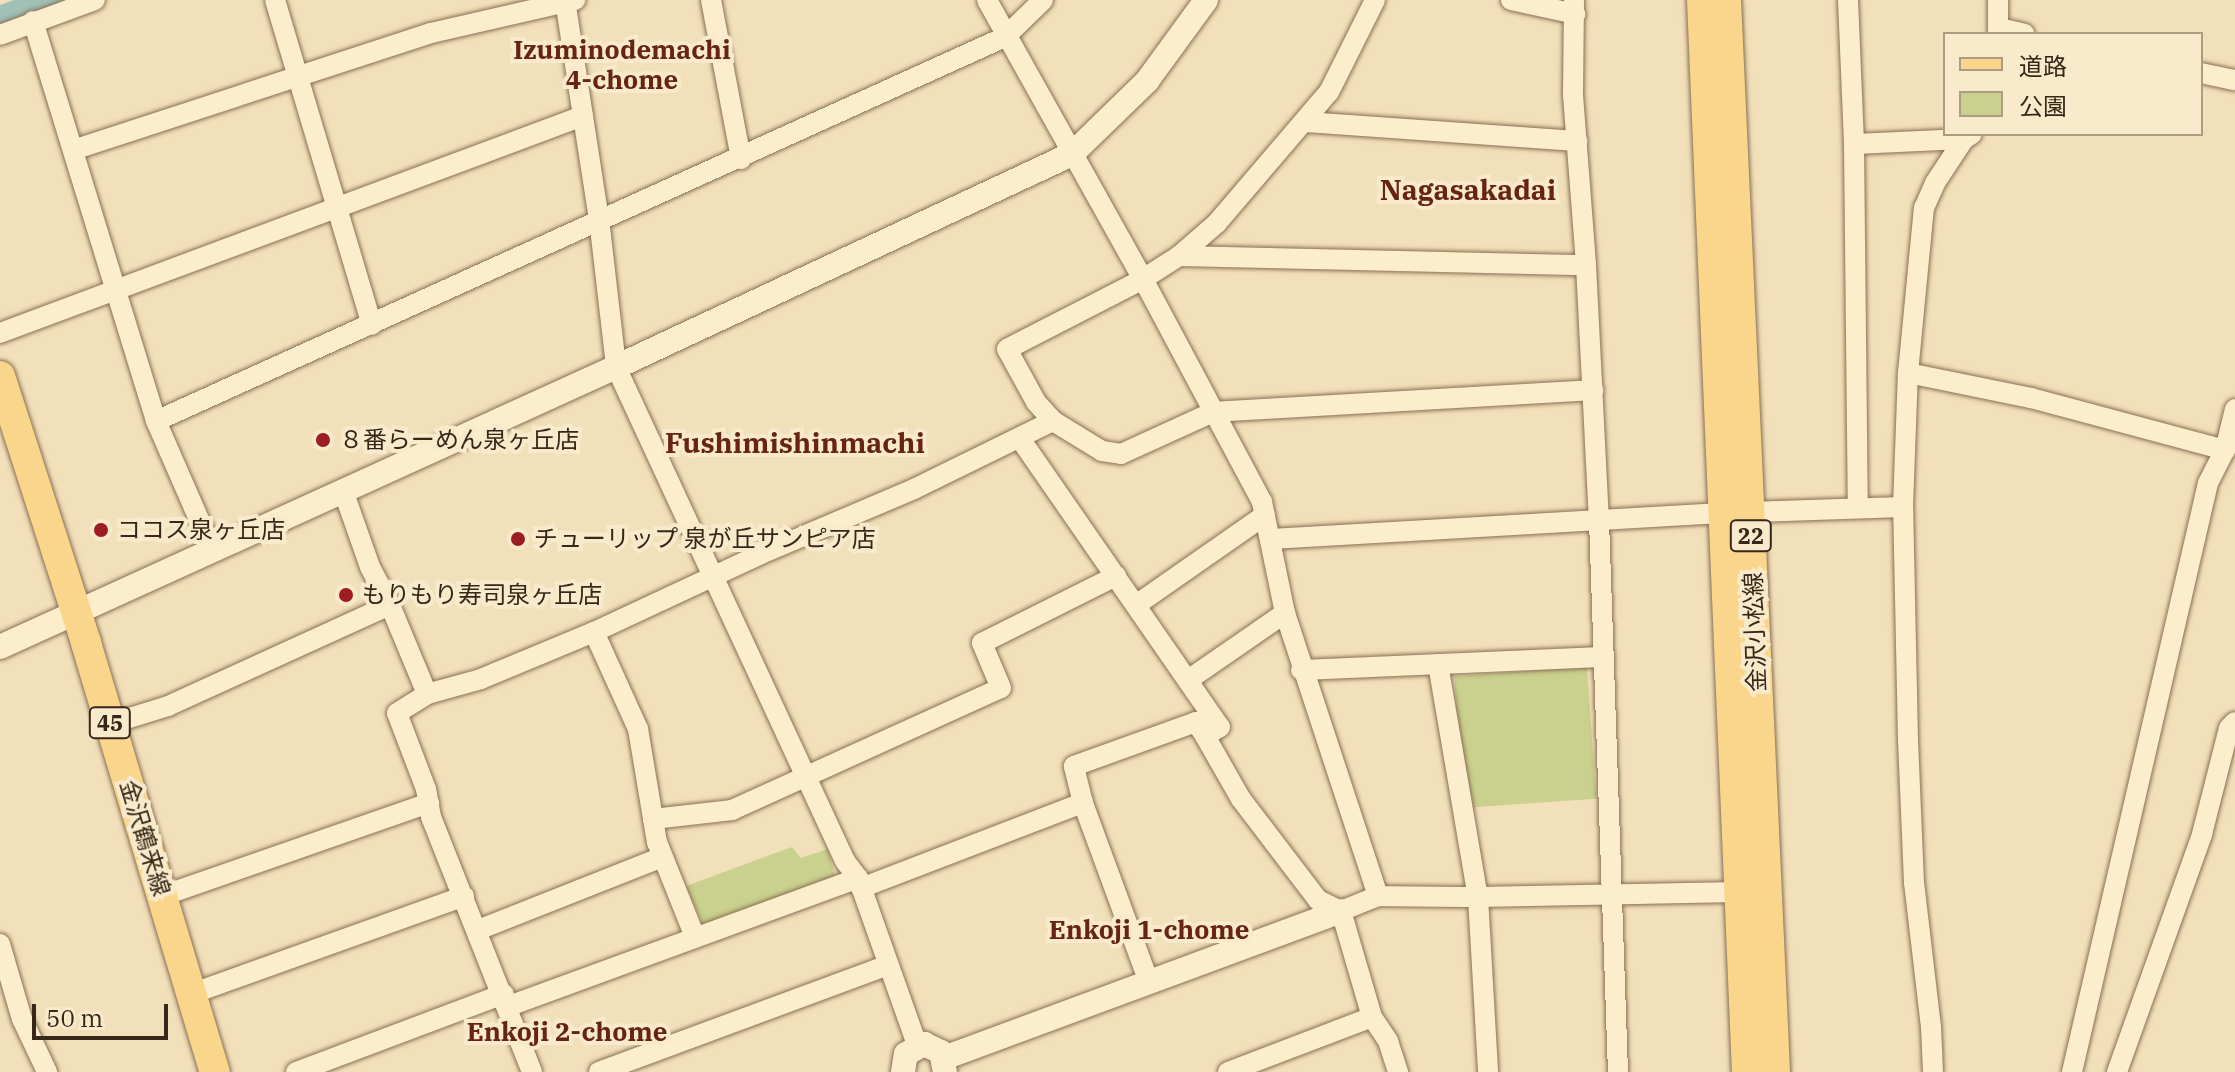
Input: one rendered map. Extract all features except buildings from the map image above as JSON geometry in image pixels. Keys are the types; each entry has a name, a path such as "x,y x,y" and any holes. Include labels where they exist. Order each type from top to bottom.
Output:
{"main road":[{"name":"金沢小松線","path":"1702,0 1775,1072"},
{"name":"金沢小松線","path":"1726,0 1736,512 1739,892 1747,1072"},
{"name":"金沢鶴来線","path":"0,376 77,615 215,1072"}],"street":[{"path":"0,35 95,0"},
{"path":"275,0 372,325"},
{"path":"711,0 741,159"},
{"path":"987,0 1143,279 1262,502 1285,613 1301,670 1378,896"},
{"path":"156,421 1005,37 1043,0"},
{"path":"0,647 77,615 212,549 344,493 1072,154 1147,81 1206,0"},
{"path":"1375,0 1329,92 1217,223 1179,256 1143,279 1007,349 1036,402 1053,421 1102,451 1121,454 1213,412 1593,390"},
{"path":"1511,0 1574,7 1573,95 1586,265 1599,520 1609,896 1618,1072"},
{"path":"1848,0 1854,144 1858,506"},
{"path":"1998,0 1998,31"},
{"path":"73,150 431,33 569,1 616,367 845,861 859,883 917,1045"},
{"path":"33,21 156,421 212,549"},
{"path":"2203,73 2235,80"},
{"path":"0,333 583,116"},
{"path":"1305,122 1577,141"},
{"path":"1854,144 1968,137"},
{"path":"1933,1072 1931,1027 1914,883 1903,507 1908,373 1924,208 1968,137"},
{"path":"1179,256 1586,265"},
{"path":"1908,373 2031,398 2225,450"},
{"path":"2072,1072 2204,498 2225,450 2235,409"},
{"path":"532,1072 397,713 427,694 481,679 594,632 1021,440 1053,421"},
{"path":"1021,440 1220,727 1205,736"},
{"path":"344,493 370,567 390,605 427,694"},
{"path":"1271,539 1736,512 1903,507"},
{"path":"1136,605 1265,515"},
{"path":"653,819 732,810 1001,688 982,643 1116,576"},
{"path":"110,724 168,706 390,605"},
{"path":"1188,680 1285,613"},
{"path":"594,632 638,729 662,857 695,937"},
{"path":"1301,670 1603,657"},
{"path":"1438,664 1478,897 1488,1072"},
{"path":"1149,982 1083,803 1074,766 1196,722 1241,799 1318,900 1341,911 1372,1017 1388,1041 1398,1072"},
{"path":"2117,1072 2202,834 2229,728 2235,722"},
{"path":"162,896 429,803"},
{"path":"296,1072 859,883 1083,803"},
{"path":"478,930 662,857"},
{"path":"903,1072 906,1054 917,1045 936,1048 944,1065 1149,982 1378,896 1609,896 1739,892"},
{"path":"191,994 464,896"},
{"path":"0,944 22,1019 47,1072"},
{"path":"599,1072 888,965"},
{"path":"1228,1072 1372,1017"}],"green space":[{"path":"1587,667 1596,799 1464,808 1454,676"},
{"path":"792,847 801,858 828,849 835,876 703,924 686,886"}],"waterway":[{"path":"0,22 61,0"}],"place":[{"name":"８番らーめん泉ヶ丘店","path":"323,440"},
{"name":"ココス泉ヶ丘店","path":"101,530"},
{"name":"チューリップ 泉が丘サンピア店","path":"518,539"},
{"name":"もりもり寿司泉ヶ丘店","path":"346,595"}],"district":[{"name":"Izuminodemachi 4-chome","path":"622,65"},
{"name":"Nagasakadai","path":"1468,190"},
{"name":"Fushimishinmachi","path":"795,443"},
{"name":"Enkoji 1-chome","path":"1149,930"},
{"name":"Enkoji 2-chome","path":"567,1032"}]}
